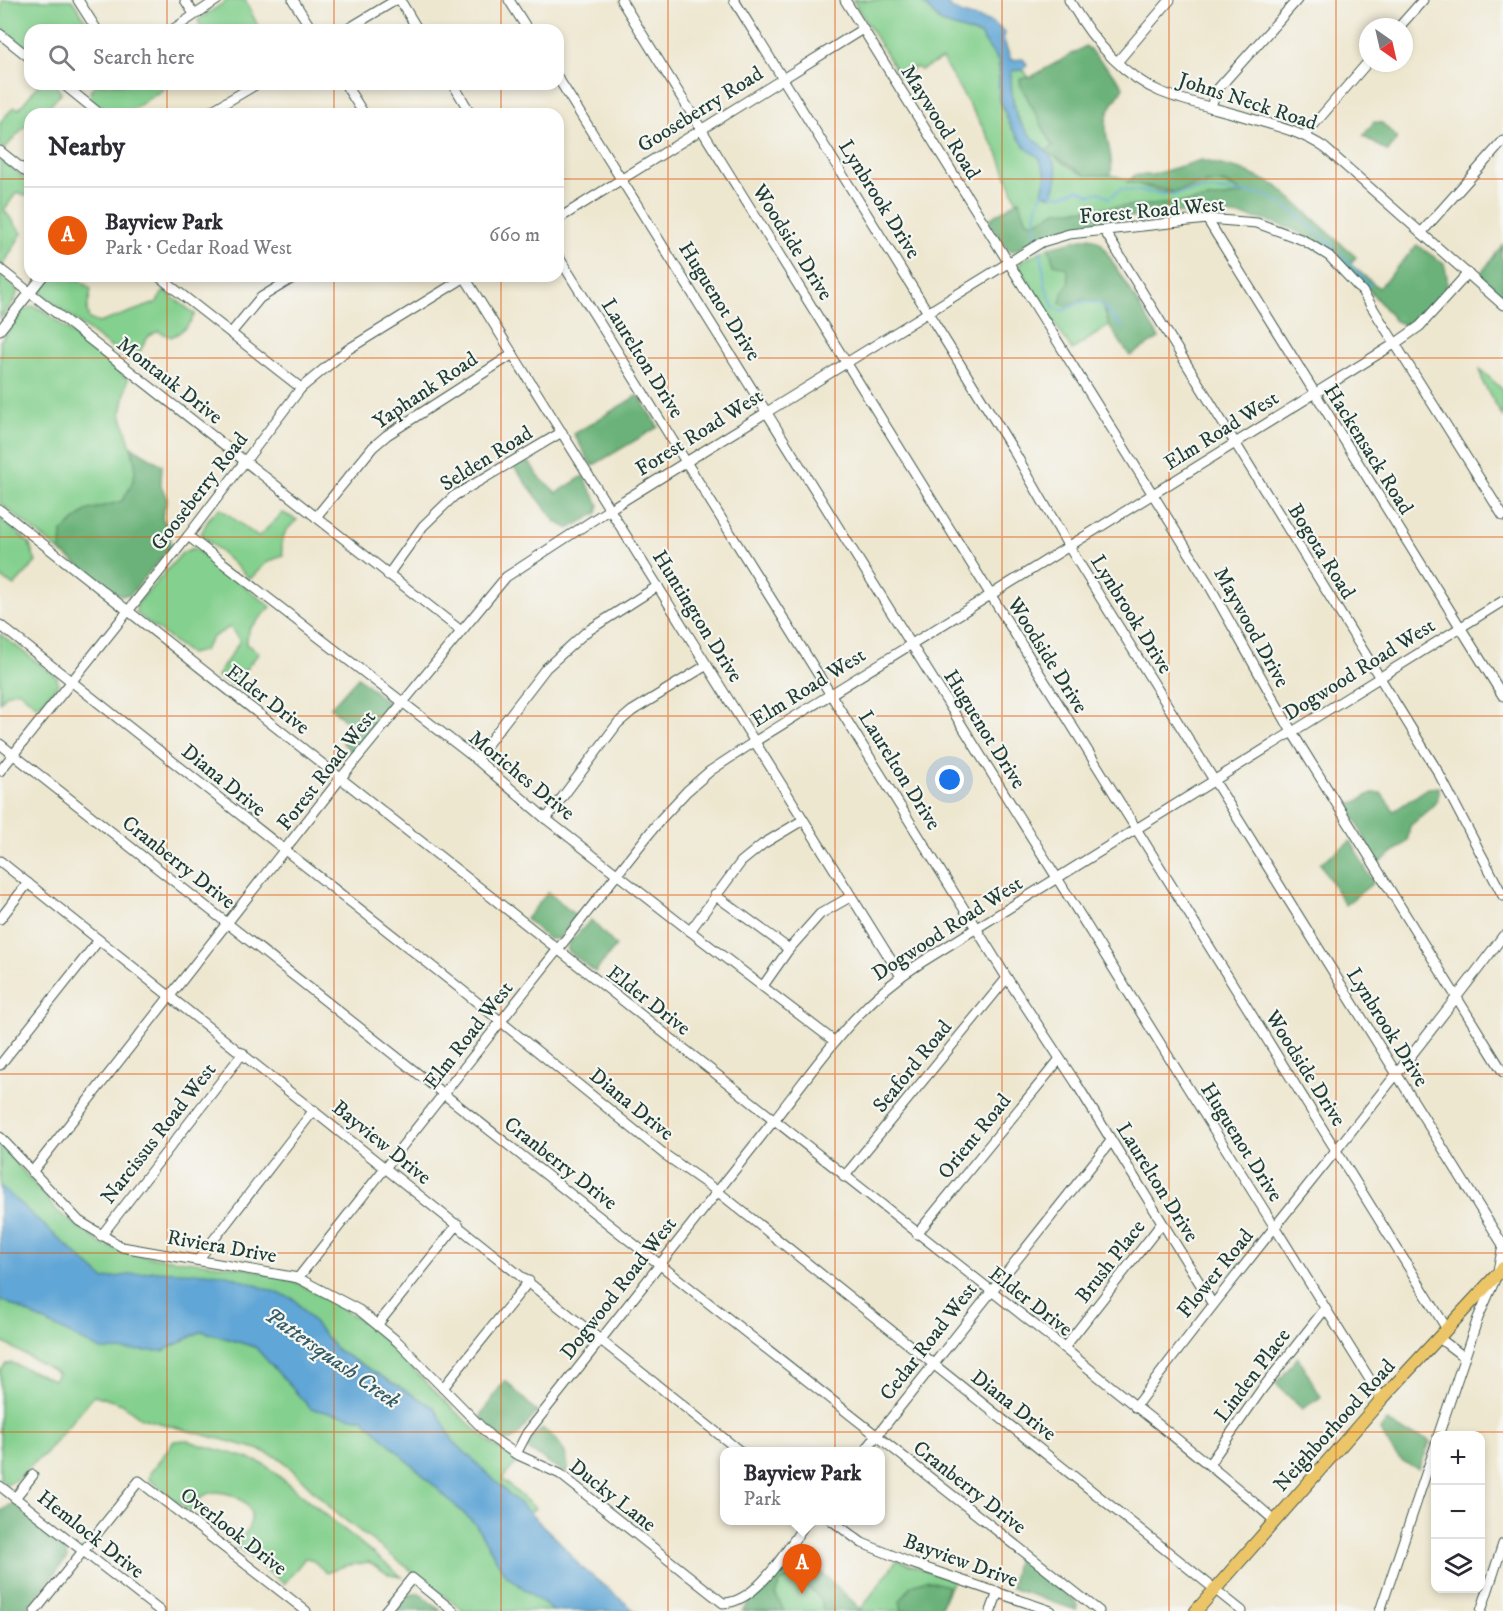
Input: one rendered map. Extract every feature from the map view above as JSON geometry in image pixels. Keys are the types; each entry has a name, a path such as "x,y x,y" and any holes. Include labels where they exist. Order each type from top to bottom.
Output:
{"main road":[{"name":"Neighborhood Road","path":"1196,1611 1382,1399 1500,1272"}],"street":[{"path":"78,0 93,24"},
{"path":"185,0 194,14"},
{"path":"180,24 217,0"},
{"path":"293,0 308,24"},
{"path":"356,24 398,0 414,24"},
{"path":"509,0 524,24"},
{"name":"Woodside Drive","path":"621,0 1335,1149 1443,1334 1464,1358"},
{"name":"Lynbrook Drive","path":"734,0 928,311 1069,547 1503,1245"},
{"name":"Maywood Road","path":"845,0 861,30 1007,262"},
{"name":"Johns Neck Road","path":"1069,0 1081,21 1118,61 1133,75 1161,92 1305,135 1325,148 1503,305"},
{"path":"1118,61 1170,0"},
{"path":"1211,107 1216,91 1297,0"},
{"path":"1407,18 1423,0"},
{"name":"Gooseberry Road","path":"564,215 861,30"},
{"path":"0,34 24,53"},
{"path":"1305,135 1359,72"},
{"name":"Huguenot Drive","path":"564,88 1382,1399"},
{"path":"70,90 92,108"},
{"path":"216,108 246,90"},
{"path":"349,90 360,108"},
{"path":"457,90 467,108"},
{"path":"1421,233 1503,141"},
{"path":"0,151 24,170"},
{"name":"Forest Road West","path":"32,1172 340,779 460,630 506,577 610,509 1042,242 1069,234 1207,219 1257,223 1303,240 1329,256 1362,291 1503,516"},
{"name":"Hackensack Road","path":"1207,219 1503,696"},
{"name":"Bogota Road","path":"1104,230 1438,772 1503,896"},
{"name":"Maywood Drive","path":"1007,262 1153,493 1208,583 1292,732 1503,1072"},
{"name":"Laurelton Drive","path":"564,266 1212,1303"},
{"name":"Montauk Drive","path":"0,269 460,630"},
{"name":"Elm Road West","path":"297,1278 501,1023 617,873 687,791 710,771 989,594 1069,547 1396,343 1420,326 1468,273"},
{"path":"0,330 38,282"},
{"path":"166,282 301,388"},
{"path":"231,333 260,298 286,282"},
{"name":"Gooseberry Road","path":"0,771 188,536 301,388 347,350 455,282"},
{"name":"Huntington Drive","path":"469,282 901,976"},
{"name":"Yaphank Road","path":"316,517 373,447 387,435 513,354"},
{"name":"Selden Road","path":"388,575 423,526 454,496 562,432"},
{"name":"Elder Drive","path":"0,510 1064,1348 1135,1407 1210,1463 1275,1521"},
{"name":"Moriches Drive","path":"188,536 476,759 546,819 834,1041"},
{"path":"476,759 546,668 586,632 658,586"},
{"name":"Dogwood Road West","path":"516,1454 527,1433 659,1263 834,1041 879,992 1137,828 1503,601"},
{"name":"Diana Drive","path":"0,626 664,1154 717,1191 1242,1611"},
{"path":"546,819 618,723 632,711 707,666"},
{"name":"Cranberry Drive","path":"0,744 1099,1611"},
{"path":"690,931 715,895 752,851 803,820"},
{"name":"Bayview Drive","path":"0,861 735,1447"},
{"path":"0,919 28,883"},
{"path":"715,895 789,949"},
{"path":"763,986 789,949 820,914 850,897"},
{"name":"Flower Road","path":"1135,1407 1212,1303 1457,998 1503,936"},
{"path":"0,1065 99,940"},
{"name":"Seaford Road","path":"844,1177 1007,978"},
{"name":"Narcissus Road West","path":"101,1236 243,1053"},
{"name":"Orient Road","path":"917,1234 1059,1060"},
{"path":"198,1260 314,1110"},
{"name":"Riviera Drive","path":"0,1137 79,1221 101,1236 122,1247 297,1278 341,1299 378,1324 442,1388"},
{"name":"Cedar Road West","path":"868,1447 1111,1141"},
{"name":"Brush Place","path":"1064,1348 1162,1223"},
{"path":"378,1324 458,1224"},
{"path":"1440,1431 1464,1358 1500,1272 1503,1245"},
{"path":"442,1388 529,1281"},
{"name":"Linden Place","path":"1210,1463 1262,1389 1325,1309"},
{"name":"Ducky Lane","path":"442,1388 491,1437 516,1454 560,1474 723,1603 736,1603 753,1593 805,1525"},
{"path":"1380,1611 1431,1459"},
{"path":"15,1498 33,1476"},
{"name":"Overlook Drive","path":"83,1552 139,1481 306,1611"},
{"name":"Hemlock Drive","path":"0,1486 160,1611"},
{"name":"Bayview Drive","path":"837,1525 862,1543 911,1563 1051,1611"},
{"path":"1481,1611 1503,1544"},
{"path":"35,1611 83,1552"},
{"path":"385,1611 412,1578 453,1611"},
{"path":"992,1611 998,1592"}],"green space":[{"path":"2,0 72,0 88,24 24,24 24,47 0,27"},
{"path":"228,0 245,0 257,24 200,24 198,20"},
{"path":"853,0 920,0 942,23 980,35 999,62 999,98 1011,127 1026,148 1039,157 1046,175 1042,193 1052,195 1046,151 1028,134 1018,116 1012,95 1011,70 1024,70 1029,78 1020,79 1021,86 1053,146 1047,151 1076,171 1086,175 1117,176 1158,191 1176,192 1216,183 1245,194 1181,203 1057,211 1034,223 1027,221 1020,210 998,153 942,59 921,70 916,67 900,77"},
{"path":"1086,46 1123,87 1110,109 1106,124 1111,175 1086,175 1046,151 1053,146 1021,86 1020,79 1031,77"},
{"path":"34,90 59,90 61,93 48,108 24,108 24,127 4,149 0,146 0,122 14,107 19,109"},
{"path":"91,90 162,90 135,108 101,108 91,99"},
{"path":"1374,122 1382,123 1397,138 1388,152 1363,136"},
{"path":"0,159 24,178 24,195 17,192 4,210 22,233 2,267 0,265"},
{"path":"1201,160 1241,170 1277,186 1356,257 1350,264 1379,288 1417,245 1444,264 1447,282 1444,293 1429,309 1407,326 1395,321 1353,273 1316,242 1275,223 1245,217 1178,213 1109,220 1050,234 1013,251 1007,249 988,220 1019,200 1027,221 1034,223 1057,211 1181,203 1244,194 1226,183 1202,183 1174,192 1127,182 1135,175 1152,175"},
{"path":"1090,237 1101,243 1159,338 1130,356 1109,326 1103,304 1084,299 1066,306 1060,304 1062,293 1069,283 1067,268 1054,264 1049,247"},
{"path":"1503,244 1501,257 1503,259 1503,296 1480,275"},
{"path":"1049,247 1054,264 1067,267 1069,283 1062,293 1066,306 1084,299 1103,304 1109,326 1072,350 1020,270 1020,262"},
{"path":"0,275 18,290 15,300 0,319"},
{"path":"47,282 82,282 91,289 87,310 89,319 99,323 156,303 164,291 195,314 179,333 171,337 158,331 148,337 136,358 126,359 40,293"},
{"path":"33,306 43,310 128,379 121,413 137,469 131,487 122,501 86,511 62,532 61,552 0,503 0,341 24,310"},
{"path":"1480,369 1503,390 1503,417 1483,383"},
{"path":"638,395 658,427 592,466 574,434"},
{"path":"132,447 162,465 161,485 167,499 162,517 170,532 170,547 130,595 119,595 61,552 62,532 86,511 122,501 134,475 135,463"},
{"path":"529,462 539,477 557,493 583,476 599,505 597,513 569,529 556,522 513,466"},
{"path":"220,508 258,537 283,513 297,520 284,536 283,555 266,563 250,579 201,534 209,518"},
{"path":"0,518 29,543 36,562 14,586 0,577"},
{"path":"194,548 271,607 249,629 246,644 259,653 233,685 217,676 240,641 230,627 213,637 203,651 190,654 136,613 137,604 183,552"},
{"path":"0,634 57,677 58,684 38,707 18,690 7,694 0,702"},
{"path":"358,677 388,703 387,710 355,756 342,742 352,728 331,707"},
{"path":"1439,787 1434,804 1410,826 1407,842 1377,864 1349,806 1372,793 1381,793 1394,811 1428,788"},
{"path":"1351,841 1373,883 1345,905 1320,863"},
{"path":"548,892 576,916 559,939 548,939 526,919"},
{"path":"591,920 616,946 595,972 567,950 569,943"},
{"path":"0,1144 57,1211 103,1245 144,1256 246,1268 300,1284 366,1323 456,1412 494,1446 518,1461 502,1479 535,1508 529,1514 453,1441 435,1408 337,1350 294,1299 154,1271 104,1279 0,1186"},
{"path":"0,1297 163,1351 202,1331 255,1347 311,1408 363,1418 476,1525 505,1574 553,1611 464,1611 336,1513 281,1459 257,1449 141,1418 122,1404 94,1395 43,1456 21,1476 6,1484 0,1479 0,1371 6,1364 12,1363 54,1380 58,1373 0,1341"},
{"path":"1298,1357 1321,1397 1302,1409 1276,1384"},
{"path":"505,1380 537,1412 512,1440 499,1438 480,1423 482,1413"},
{"path":"1387,1421 1404,1432 1425,1438 1430,1442 1419,1469 1404,1462 1392,1449 1380,1430"},
{"path":"543,1429 563,1448 568,1475 526,1448 527,1440"},
{"path":"187,1440 246,1457 265,1465 402,1577 390,1575 369,1562 344,1566 327,1573 311,1559 305,1558 284,1584 237,1547 249,1526 251,1517 245,1504 239,1499 224,1493 208,1494 199,1500 191,1513 149,1479 150,1473 174,1441"},
{"path":"13,1503 65,1548 67,1558 25,1611 0,1611 0,1512"},
{"path":"792,1549 798,1551 863,1611 823,1611 817,1595 792,1578 780,1582 776,1595 784,1611 742,1611"},
{"path":"792,1551 861,1609 897,1560 953,1580 939,1611 747,1611"},
{"path":"1017,1555 1075,1601 1078,1605 1076,1610 1011,1588"},
{"path":"926,1580 948,1586 940,1611 902,1611 900,1601 912,1585"},
{"path":"419,1593 441,1611 396,1611 408,1595"}],"water":[{"path":"920,0 943,0 958,12 998,26 1005,33 1003,38 1011,60 1023,59 1027,64 1023,70 1011,71 1014,105 1021,124 1051,157 1055,165 1057,178 1052,196 1042,193 1046,175 1039,157 1026,148 1011,127 999,98 999,62 980,35 942,23"},
{"name":"Pattersquash Creek","path":"0,1186 104,1279 154,1271 225,1274 294,1299 337,1350 435,1408 453,1441 558,1540 580,1566 635,1611 553,1611 505,1574 476,1525 363,1419 311,1409 255,1347 202,1331 163,1351 101,1350 0,1299"}],"waterway":[{"path":"1052,194 1063,195 1079,189 1090,195 1100,192 1109,198 1121,189 1173,195 1203,189 1266,195 1287,207 1330,243 1371,286"},
{"path":"1037,237 1036,214 1043,192"},
{"path":"1041,250 1045,285 1054,308 1062,311 1082,302 1100,303 1124,329"}],"place":[{"name":"Bayview Park","path":"802,1594"}]}
